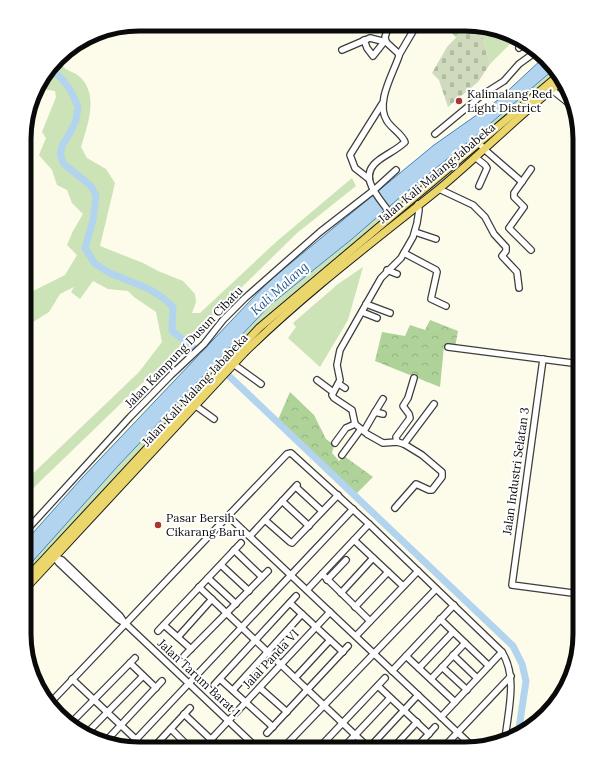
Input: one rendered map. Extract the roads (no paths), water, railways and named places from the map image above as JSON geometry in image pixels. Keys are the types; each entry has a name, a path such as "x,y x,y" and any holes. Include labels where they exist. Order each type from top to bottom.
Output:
{"main road":[{"name":"Jalan Kali Malang Jababeka","path":"327,274 391,214 554,79"},
{"name":"Jalan Kali Malang Jababeka","path":"31,582 53,555 214,381 259,328 439,189 558,84"},
{"name":"Jalan Kali Malang Jababeka","path":"31,575 53,555"}],"street":[{"path":"364,40 371,59 385,42 387,31"},
{"path":"391,214 375,193 369,179 355,168 350,155 382,104 399,55 413,31"},
{"path":"342,50 364,40 374,38 385,42 399,55"},
{"path":"435,134 482,95 504,81 516,66 532,55"},
{"path":"551,89 566,101"},
{"path":"369,179 370,170 374,164 405,142 402,136 386,120 383,114 382,104"},
{"path":"479,142 484,149 522,182"},
{"path":"475,157 486,167 486,171 479,186"},
{"path":"531,169 514,196 524,206 524,208 509,228 531,250"},
{"name":"Jalan Kampung Dusun Cibatu","path":"31,525 130,417 204,344 223,320 251,293 331,223 375,193 396,170"},
{"path":"439,189 472,205 484,217 494,234 506,247 506,251 502,256 517,272 519,288"},
{"path":"395,508 417,484 432,490 442,477 443,473 422,455 404,444 397,442 383,443 362,430 356,424 352,410 334,398 332,394 339,384 340,378 337,365 340,350 381,278 387,270 398,262 404,253 415,232 419,210 418,204"},
{"path":"415,232 436,239"},
{"path":"404,253 436,270 437,272 431,299 446,306"},
{"path":"387,270 398,274"},
{"path":"366,304 390,313"},
{"path":"362,312 377,318"},
{"path":"448,346 573,363"},
{"name":"Jalan Industri Selatan 3","path":"543,359 512,585 573,593"},
{"path":"230,363 261,384"},
{"path":"397,442 396,437 410,418 403,406 408,398 414,378"},
{"path":"317,380 333,392"},
{"path":"339,384 344,388"},
{"path":"342,455 362,430 383,399"},
{"path":"193,404 214,419"},
{"path":"404,444 434,404"},
{"path":"375,412 383,414"},
{"path":"335,443 346,428 356,424"},
{"path":"53,700 289,453 293,454 353,509 502,652 509,665 511,676 506,734"},
{"path":"250,536 296,486 322,511"},
{"path":"265,520 291,543 294,542 338,495"},
{"path":"282,501 308,526"},
{"path":"136,740 353,509"},
{"path":"228,516 468,742"},
{"path":"306,590 369,524"},
{"path":"354,540 403,586"},
{"path":"158,631 240,544"},
{"path":"234,550 262,577"},
{"name":"Jalan Tarum Barat 1","path":"53,555 62,560 120,616 126,624 251,742"},
{"path":"327,580 347,561 340,555"},
{"path":"341,593 373,558"},
{"path":"221,565 249,590"},
{"path":"184,656 268,571"},
{"path":"356,636 418,571"},
{"path":"355,607 388,572"},
{"path":"322,574 370,621"},
{"path":"208,578 236,604"},
{"path":"199,588 363,742"},
{"path":"289,742 436,589"},
{"path":"214,685 296,596"},
{"path":"178,637 212,599"},
{"path":"290,603 342,652"},
{"path":"392,671 454,605"},
{"name":"Jalal Panda VI","path":"211,740 330,612"},
{"path":"233,690 302,614"},
{"path":"440,619 488,666"},
{"path":"164,625 191,649"},
{"path":"419,668 453,632"},
{"path":"295,678 330,640"},
{"path":"431,680 465,643"},
{"path":"267,733 348,646"},
{"path":"441,717 502,652"},
{"path":"453,655 477,678"},
{"path":"406,656 455,702"},
{"path":"74,720 135,658"},
{"path":"130,663 156,688"},
{"path":"442,667 467,690"},
{"path":"90,730 143,676"},
{"path":"448,742 511,676"},
{"path":"220,678 273,727"},
{"path":"325,742 385,678"},
{"path":"72,680 138,742"},
{"path":"109,737 162,681"},
{"path":"378,686 429,734"},
{"path":"260,688 287,712"},
{"path":"375,742 418,695"},
{"path":"348,742 390,698"},
{"path":"158,742 190,708"},
{"path":"184,714 213,742"},
{"path":"398,742 417,722"},
{"path":"422,742 435,727"},
{"path":"170,729 184,742"}],"water":[{"name":"Kali Malang","path":"539,61 550,72 352,239 270,305 117,467 31,563 31,535 81,479 269,281 434,145 498,100"}],"waterway":[{"path":"54,73 62,79 71,91 78,107 76,120 63,144 60,154 64,164 91,186 96,196 93,220 85,248 95,264 110,273 149,289 173,307 172,331 198,351"},
{"path":"229,376 513,646 522,664 526,681 519,727"}],"place":[{"name":"Kalimalang Red Light District","path":"459,101"},
{"name":"Pasar Bersih Cikarang Baru","path":"158,525"}]}
